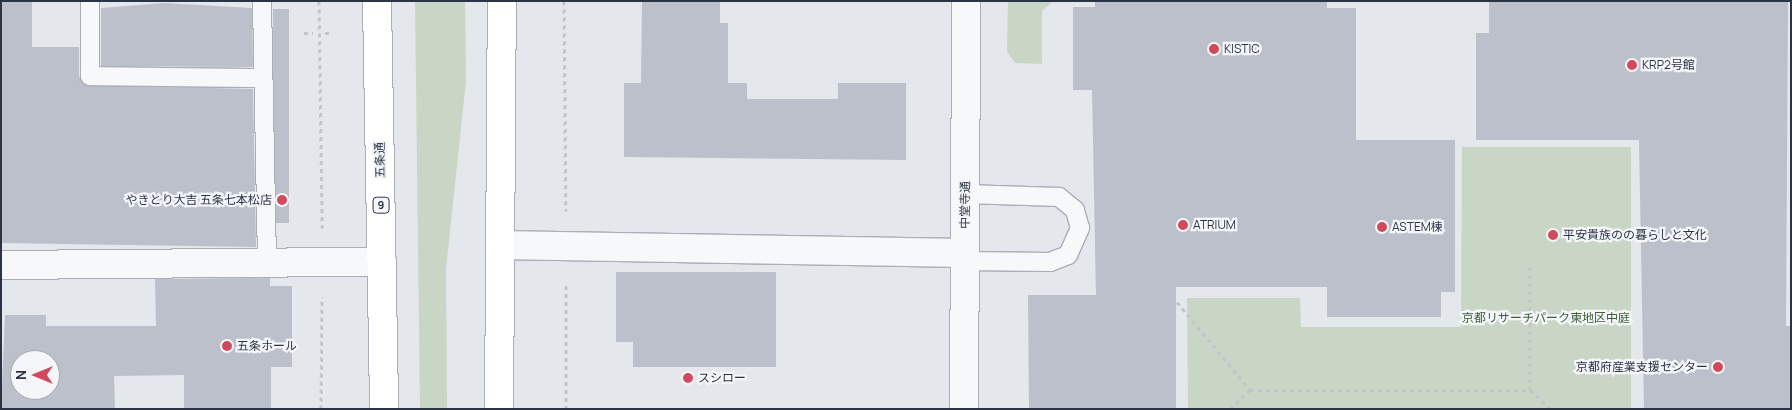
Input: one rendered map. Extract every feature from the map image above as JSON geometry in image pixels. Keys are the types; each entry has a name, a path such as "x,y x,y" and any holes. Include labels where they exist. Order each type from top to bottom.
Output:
{"highway":[{"name":"五条通","path":"377,1 384,409"},
{"path":"499,409 502,1"}],"street":[{"name":"中堂寺通","path":"964,409 966,1"},
{"path":"500,245 964,257"},
{"path":"1,265 382,262"}],"lane":[{"path":"90,1 90,76 263,78"},
{"path":"262,1 267,264"},
{"path":"964,257 1050,262 1068,254 1080,228 1075,210 1059,197 965,194"}],"path":[{"path":"319,1 322,263 321,409"},
{"path":"564,1 566,409"},
{"path":"304,34 313,33"},
{"path":"325,34 330,34"},
{"path":"1530,264 1530,390"},
{"path":"1177,302 1250,390"},
{"path":"1230,409 1250,390 1530,390 1551,409"}],"green space":[{"path":"415,1 465,1 466,81 446,269 447,409 420,409"},
{"path":"1008,1 1053,1 1042,11 1042,64 1015,63 1007,52"},
{"name":"京都リサーチパーク東地区中庭","path":"1462,147 1631,147 1631,409 1188,409 1187,298 1300,298 1301,327 1461,327"}],"building":[{"path":"1,1 32,1 32,47 79,47 79,76 85,85 253,89 256,247 1,243"},
{"path":"642,1 720,1 720,23 728,23 728,83 747,83 747,99 838,99 838,83 906,83 906,160 624,157 624,83 641,83"},
{"path":"1095,1 1327,1 1327,8 1356,8 1356,140 1455,140 1455,292 1441,292 1441,317 1327,317 1327,287 1176,287 1176,409 1029,409 1028,295 1096,295 1092,90 1073,90 1073,7 1095,7"},
{"path":"1489,1 1788,1 1786,326 1791,326 1791,409 1644,409 1639,140 1476,140 1476,33 1489,33"},
{"path":"164,3 252,8 253,67 101,66 101,8"},
{"path":"273,9 289,9 289,223 273,223"},
{"path":"616,272 776,272 776,367 633,367 633,342 616,342"},
{"path":"270,278 270,286 292,286 292,367 271,367 271,409 184,409 184,375 114,376 115,409 1,409 5,315 46,315 46,326 156,326 155,279"}],"place":[{"name":"KISTIC","path":"1214,49"},
{"name":"KRP2号館","path":"1632,65"},
{"name":"やきとり大吉 五条七本松店","path":"282,200"},
{"name":"ATRIUM","path":"1183,225"},
{"name":"ASTEM棟","path":"1382,227"},
{"name":"平安貴族のの暮らしと文化","path":"1553,235"},
{"name":"五条ホール","path":"227,346"},
{"name":"京都府産業支援センター","path":"1718,367"},
{"name":"スシロー","path":"688,378"}]}
